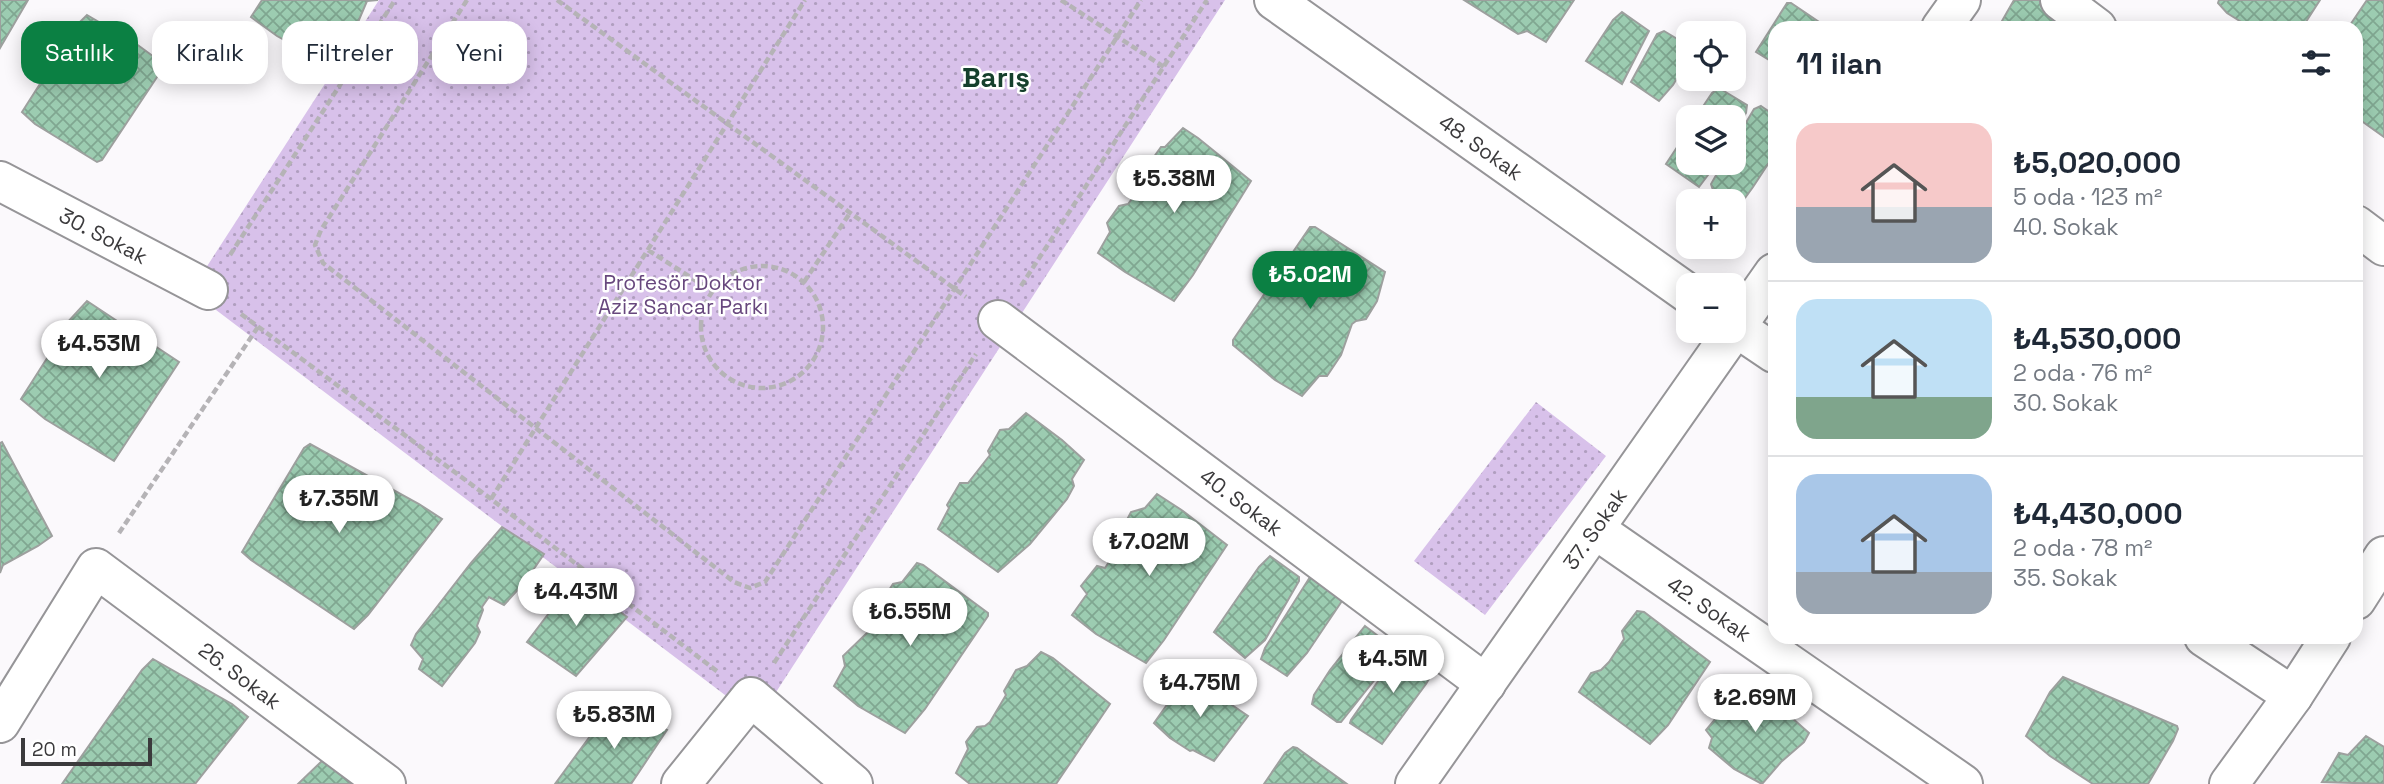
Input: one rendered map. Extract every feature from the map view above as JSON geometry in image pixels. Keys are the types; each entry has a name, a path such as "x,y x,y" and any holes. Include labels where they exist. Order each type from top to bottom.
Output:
{"street":[{"name":"48. Sokak","path":"1274,0 1676,285"},
{"path":"1946,21 1961,0"},
{"path":"2060,0 2088,21"},
{"name":"30. Sokak","path":"0,181 208,290"},
{"path":"2363,230 2384,246"},
{"name":"37. Sokak","path":"1746,313 1768,282"},
{"name":"40. Sokak","path":"998,320 1486,684"},
{"path":"1746,334 1768,349"},
{"name":"37. Sokak","path":"1415,784 1725,343"},
{"name":"42. Sokak","path":"1596,530 1962,784"},
{"path":"2363,589 2384,556"},
{"path":"0,723 96,568"},
{"name":"26. Sokak","path":"96,568 386,784"},
{"path":"2215,644 2293,696"},
{"path":"2229,784 2293,696 2326,644"},
{"path":"681,784 751,697 853,784"}],"path":[{"path":"395,0 208,290 491,499 751,697"},
{"path":"467,0 321,230 315,245 323,263 734,582 750,588 765,582 1141,0"},
{"path":"557,0 998,320"},
{"path":"491,499 805,0"},
{"path":"1061,0 1164,66"},
{"path":"804,282 850,213"},
{"path":"648,250 713,291"},
{"path":"767,266 786,270 804,282 816,298 823,317 822,338 816,357 803,373 786,383 767,387 747,386 729,378 714,365 705,347 701,328 704,308 713,291 727,276 746,268 767,266"},
{"path":"96,568 258,327"}],"green space":[{"name":"Profesör Doktor Aziz Sancar Parkı","path":"379,0 1225,0 758,720 191,291 325,84 418,84 418,21 365,21"},
{"path":"1536,402 1606,456 1485,615 1414,561"}],"building":[{"path":"0,0 28,0 0,48"},
{"path":"262,0 378,0 367,1 358,21 282,21 282,39 268,29 268,21 256,21 251,17"},
{"path":"1464,0 1574,0 1546,42 1527,31 1518,34"},
{"path":"2014,0 2058,0 2086,21 2002,21"},
{"path":"2219,0 2320,0 2306,21 2240,21 2218,3"},
{"path":"2367,0 2384,0 2384,137 2363,122 2363,21 2353,21"},
{"path":"1787,3 1791,3 1818,21 1776,21"},
{"path":"1622,12 1649,31 1622,84 1586,61 1613,20"},
{"path":"87,15 97,21 81,21"},
{"path":"1664,31 1676,38 1676,80 1659,101 1631,82 1657,34"},
{"path":"1768,33 1768,59 1756,52"},
{"path":"138,45 152,55 152,84 102,160 97,162 35,124 22,112 40,84 138,84"},
{"path":"1724,91 1747,105 1746,113 1746,105 1704,105 1712,93"},
{"path":"1761,106 1768,111 1768,164 1746,197 1746,189 1713,189 1711,184 1716,175 1746,175 1746,123 1754,109"},
{"path":"1183,128 1251,181 1174,301 1098,253 1110,232 1107,223 1119,206 1128,204 1147,179 1146,168 1161,147 1165,147"},
{"path":"1676,149 1676,171 1666,164"},
{"path":"1682,175 1708,175 1699,187"},
{"path":"1310,227 1315,227 1385,272 1377,301 1366,319 1352,324 1341,355 1327,376 1319,376 1302,396 1275,380 1233,345 1233,340"},
{"path":"87,301 179,362 114,461 45,419 21,399 51,352 48,346 53,338"},
{"path":"1026,413 1084,460 1072,479 1074,486 1067,499 1030,544 998,572 938,529 949,508 947,505 960,483 968,483 990,455 988,451 1000,430 1009,429"},
{"path":"2,442 52,536 3,565 0,573 0,443"},
{"path":"310,444 442,519 368,615 354,629 242,552 304,448"},
{"path":"1157,494 1227,545 1146,663 1096,634 1072,615 1087,594 1081,586 1097,566 1105,568 1120,545 1120,533 1131,512 1145,508"},
{"path":"502,527 544,554 525,582 504,605 489,597 482,607 477,626 480,632 475,643 442,686 419,669 423,659 411,645 416,634"},
{"path":"1270,556 1299,577 1299,581 1265,640 1245,658 1214,632 1259,567"},
{"path":"917,563 988,613 988,616 925,709 905,733 858,706 834,686 845,666 843,656 869,631 883,608 880,604 893,584 902,582"},
{"path":"1310,577 1327,587 1342,601 1307,653 1287,676 1261,659 1265,648"},
{"path":"575,579 627,617 576,676 527,642"},
{"path":"1637,611 1644,612 1710,662 1668,725 1650,744 1579,692 1591,673 1601,670 1609,662 1624,639 1622,631"},
{"path":"1365,626 1394,648 1376,678 1341,722 1337,722 1312,704 1314,695"},
{"path":"1406,645 1435,669 1382,744 1350,723"},
{"path":"1041,652 1053,658 1110,704 1056,784 970,784 956,773 968,749 966,742 977,727 990,722 1006,695 1004,691 1016,670 1027,666"},
{"path":"153,659 232,704 248,717 195,784 62,784 142,670"},
{"path":"1188,675 1248,716 1214,761 1190,751 1154,723"},
{"path":"2063,677 2177,726 2173,741 2148,784 2093,784 2050,756 2026,736 2050,692"},
{"path":"1757,681 1775,693 1775,703 1809,733 1804,742 1781,762 1762,784 1734,769 1709,748 1712,738 1706,730 1730,701 1738,703"},
{"path":"617,706 667,730 631,784 555,784 602,720"},
{"path":"2366,736 2384,747 2384,784 2322,782 2339,753 2348,755"},
{"path":"1293,747 1347,784 1264,784 1285,753"},
{"path":"324,759 367,784 298,784"}],"district":[{"name":"Barış","path":"996,77"}]}
